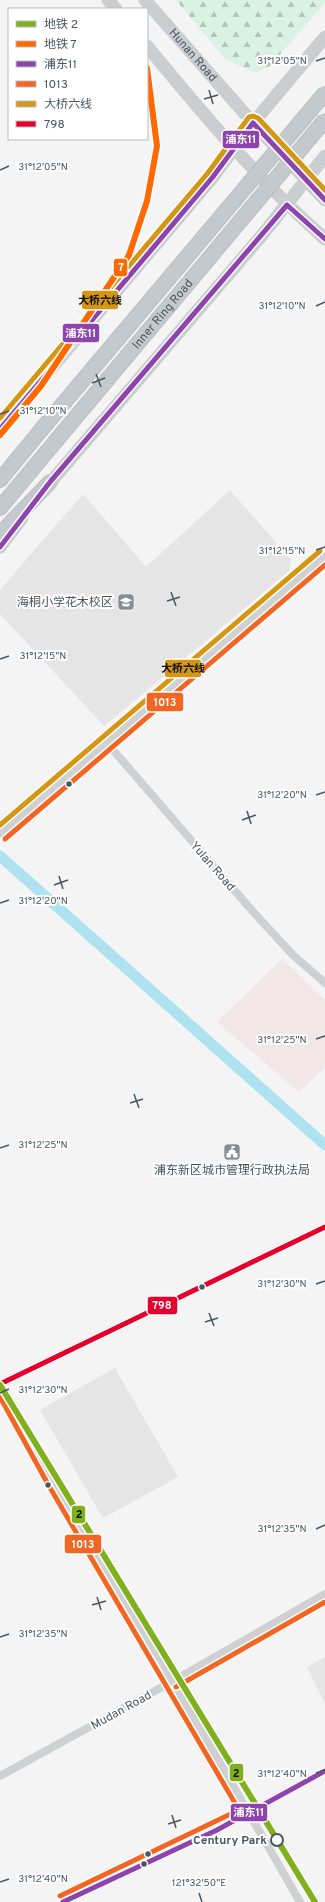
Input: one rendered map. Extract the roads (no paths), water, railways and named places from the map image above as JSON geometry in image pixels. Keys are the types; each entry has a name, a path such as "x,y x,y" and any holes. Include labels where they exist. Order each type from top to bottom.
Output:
{"highway":[{"name":"Inner Ring Road","path":"0,480 325,93"},
{"name":"Inner Ring Road","path":"0,508 325,120"},
{"path":"0,534 50,482"}],"main road":[{"path":"108,0 115,8"},
{"name":"Hunan Road","path":"145,0 253,123 325,200"},
{"path":"0,429 202,189 253,123 325,37"},
{"path":"148,47 234,148 287,205 325,239"},
{"path":"0,547 50,482 287,205 325,156"}],"street":[{"path":"2,832 325,556"},
{"name":"Yulan Road","path":"107,743 255,914 294,956 325,983"},
{"path":"300,1902 173,1681 55,1482 0,1384 325,1227"},
{"name":"Mudan Road","path":"0,1776 173,1681 325,1594"},
{"path":"63,1902 249,1813 325,1771"}],"waterway":[{"path":"0,856 325,1145"}],"metro line":[{"name":"7","path":"0,435 41,386 129,255 147,201 157,146 148,76"},
{"name":"2","path":"0,1385 315,1902"}],"place":[{"name":"海桐小学花木校区","path":"126,602"},
{"name":"浦东新区城市管理行政执法局","path":"232,1152"},
{"name":"Century Park","path":"277,1840"}]}
